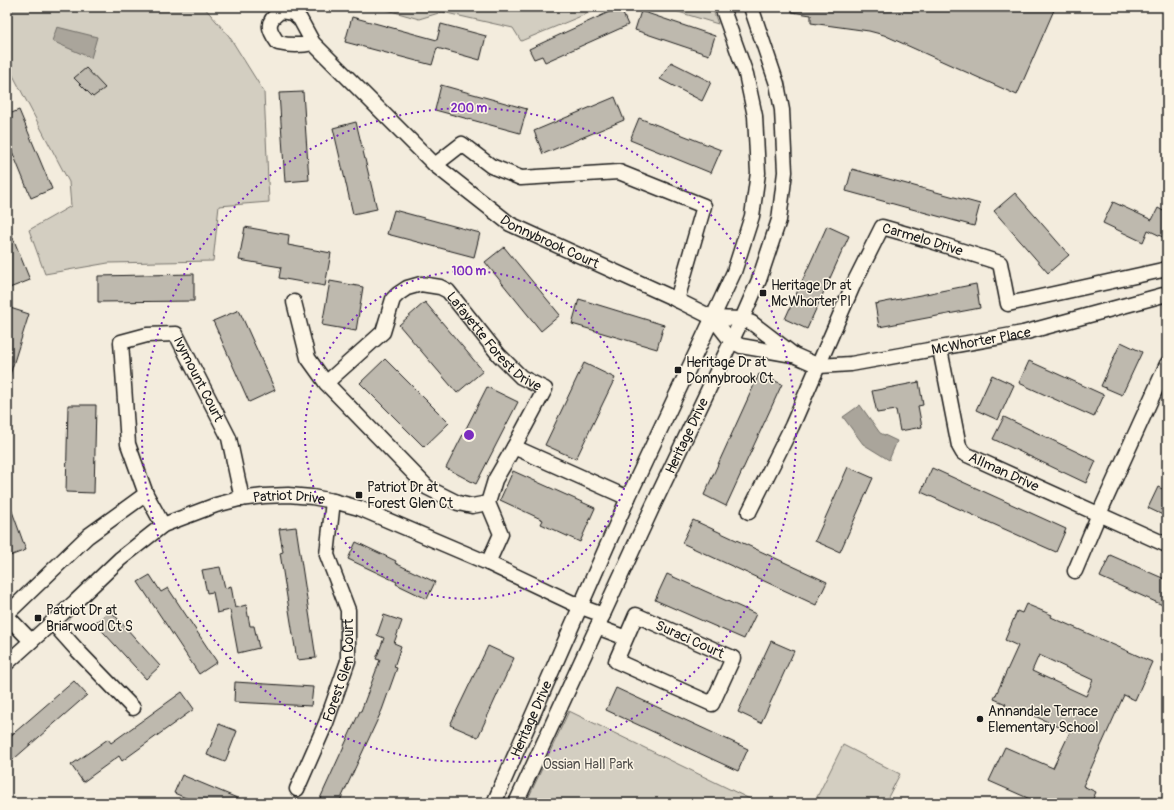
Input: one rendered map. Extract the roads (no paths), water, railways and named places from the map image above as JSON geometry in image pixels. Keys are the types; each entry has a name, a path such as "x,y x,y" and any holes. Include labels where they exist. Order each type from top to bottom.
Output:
{"street":[{"name":"Heritage Drive","path":"494,803 628,498 734,272 752,216 758,173 755,116 746,74 722,7"},
{"name":"Heritage Drive","path":"516,803 742,319 759,280 779,220 785,172 782,110 777,84 751,7"},
{"name":"Donnybrook Court","path":"313,42 434,165 510,224 677,300 713,318"},
{"path":"434,165 462,144 491,166 521,178 619,172 704,206 677,300"},
{"name":"Carmelo Drive","path":"749,512 792,426 854,283 882,227 1000,263 1008,304 1167,269"},
{"name":"Lafayette Forest Drive","path":"326,383 382,332 393,300 398,294 407,288 421,284 440,287 448,291 499,355 521,377 545,389 495,480 488,503"},
{"name":"McWhorter Place","path":"713,318 742,319 752,323 794,355 818,366 851,364 1023,333 1167,294"},
{"path":"294,302 308,358 326,383 428,488 458,503 472,506 488,503 500,534 488,563"},
{"path":"713,318 731,342"},
{"name":"Ivymount Court","path":"163,525 146,494 128,444 121,342 147,335 176,334 229,438 242,499"},
{"name":"McWhorter Place","path":"731,342 741,346 794,355"},
{"name":"Allman Drive","path":"940,348 959,446 963,453 1167,545"},
{"path":"1075,571 1099,514 1167,364"},
{"path":"514,447 628,498"},
{"path":"30,641 7,615 88,536 146,494"},
{"name":"Patriot Drive","path":"7,662 120,559 163,525 216,505 264,496 288,495 312,497 359,508 488,563 581,607 600,621"},
{"name":"Forest Glen Court","path":"296,789 326,723 348,661 348,610 327,555 334,501"},
{"name":"Suraci Court","path":"636,615 733,658 712,704 616,661 626,638 636,615"},
{"path":"600,621 626,638"},
{"path":"52,622 133,708"}],"place":[{"name":"Heritage Dr at McWhorter Pl","path":"763,293"},
{"name":"Heritage Dr at Donnybrook Ct","path":"678,370"},
{"name":"Patriot Dr at Forest Glen Ct","path":"359,495"},
{"name":"Patriot Dr at Briarwood Ct S","path":"38,618"},
{"name":"Annandale Terrace Elementary School","path":"980,719"}],"park label":[{"name":"Ossian Hall Park","path":"588,764"}]}
